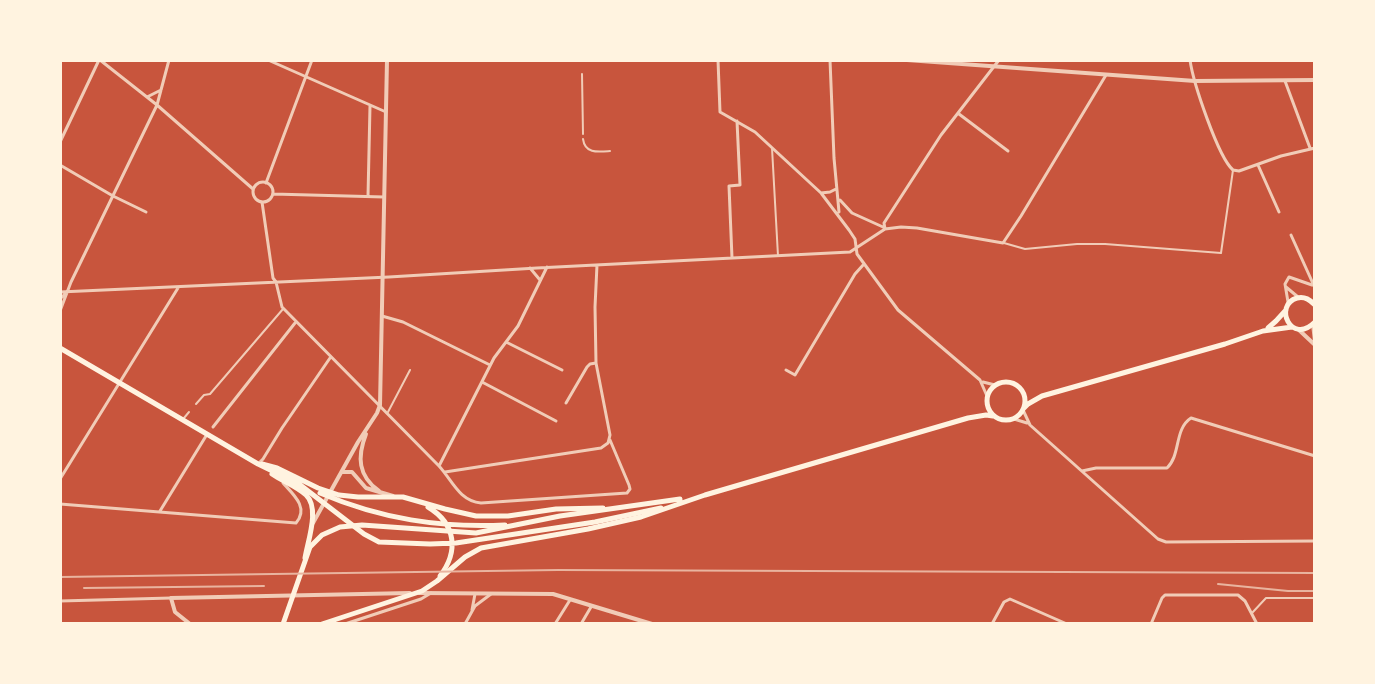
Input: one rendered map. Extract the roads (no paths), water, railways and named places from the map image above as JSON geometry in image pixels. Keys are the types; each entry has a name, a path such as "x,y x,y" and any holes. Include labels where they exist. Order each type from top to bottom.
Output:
{"main road":[{"path":"1263,331 1294,300 1306,298 1315,305"},
{"path":"1287,308 1287,319 1294,328"},
{"path":"258,464 299,484 368,537 388,543 456,543 595,522 669,506 974,416 993,416 1007,421 1014,419 1028,404 1042,396 1263,331 1307,329 1314,323"},
{"path":"60,348 183,419 211,430 310,500 313,513 304,559 283,624"},
{"path":"974,416 986,403 995,385 1003,382 1011,382 1023,392 1024,409"},
{"path":"1023,392 1042,396"},
{"path":"986,403 993,416"},
{"path":"258,464 282,470 321,490 339,495 394,496 455,512 491,517 556,509 636,507"},
{"path":"282,470 319,492 367,511 411,521 465,526 510,525"},
{"path":"304,559 318,537 345,526 470,533 560,516 705,495"},
{"path":"413,499 433,509 450,531 452,550 447,566 437,581"},
{"path":"322,624 422,591 471,552 598,527 669,506"}],"street":[{"path":"60,142 100,60 253,189 254,197 262,202 269,200 273,194 266,183 258,183 253,189"},
{"path":"60,299 67,292 157,105 169,60"},
{"path":"268,60 386,112"},
{"path":"266,183 312,60"},
{"path":"309,532 380,405 387,60"},
{"path":"718,60 720,111 755,132 821,193 855,239 856,250 864,264 900,313 980,380 995,385"},
{"path":"830,60 839,216"},
{"path":"907,60 1195,81 1315,80"},
{"path":"885,229 884,223 941,135 999,60"},
{"path":"1190,60 1213,132 1226,162 1233,170 1239,171 1313,148 1285,81"},
{"path":"582,74 583,134"},
{"path":"1003,243 1106,75"},
{"path":"147,97 161,90"},
{"path":"368,196 370,106"},
{"path":"959,114 1008,151"},
{"path":"732,258 729,186 740,185 737,121"},
{"path":"583,139 584,146 589,150 610,151"},
{"path":"772,146 778,256"},
{"path":"1257,164 1279,212"},
{"path":"60,165 146,212"},
{"path":"60,292 850,252 885,229 901,227 1025,249 1089,244 1221,253 1233,170"},
{"path":"821,193 837,189"},
{"path":"273,194 384,197"},
{"path":"838,196 852,213"},
{"path":"262,202 273,278 283,309 445,472 462,495 477,503 622,495 630,489 610,440 596,363 597,265"},
{"path":"839,216 843,211 852,213 885,229"},
{"path":"1291,235 1314,287"},
{"path":"786,370 795,375 864,264"},
{"path":"439,466 490,365 518,326 547,267"},
{"path":"530,268 541,281"},
{"path":"1287,308 1285,281 1289,277 1314,287"},
{"path":"60,479 178,287"},
{"path":"1286,287 1299,298"},
{"path":"60,311 67,292"},
{"path":"196,404 204,395 210,394 283,309"},
{"path":"382,316 403,322 490,365"},
{"path":"160,511 211,430 296,322"},
{"path":"1314,323 1315,343"},
{"path":"1294,328 1315,343"},
{"path":"506,342 562,370"},
{"path":"258,464 331,357"},
{"path":"566,403 588,365 596,363"},
{"path":"387,413 410,370"},
{"path":"980,380 987,396"},
{"path":"482,382 556,421"},
{"path":"1024,409 1030,425"},
{"path":"183,419 189,412"},
{"path":"1081,471 1096,468 1167,468 1174,459 1185,422 1191,418 1315,456"},
{"path":"1014,419 1030,425 1158,539 1166,542 1315,541"},
{"path":"368,428 361,451 361,468 368,482 379,491"},
{"path":"445,472 601,448 610,440"},
{"path":"340,473 352,472 366,488 394,496"},
{"path":"60,504 296,523 301,507 281,480"},
{"path":"60,601 541,592 652,624"},
{"path":"345,624 432,593"},
{"path":"470,614 475,593"},
{"path":"465,624 482,599 496,593"},
{"path":"1151,624 1165,595 1233,594 1242,597 1257,624"},
{"path":"171,598 175,612 190,624"},
{"path":"1252,613 1266,598 1315,598"},
{"path":"555,624 571,599"},
{"path":"992,624 1004,602 1010,599 1067,624"},
{"path":"581,624 592,605"}],"railway":[{"path":"60,577 558,570 1315,573"},
{"path":"1218,584 1315,591"},
{"path":"84,588 264,586"}]}
